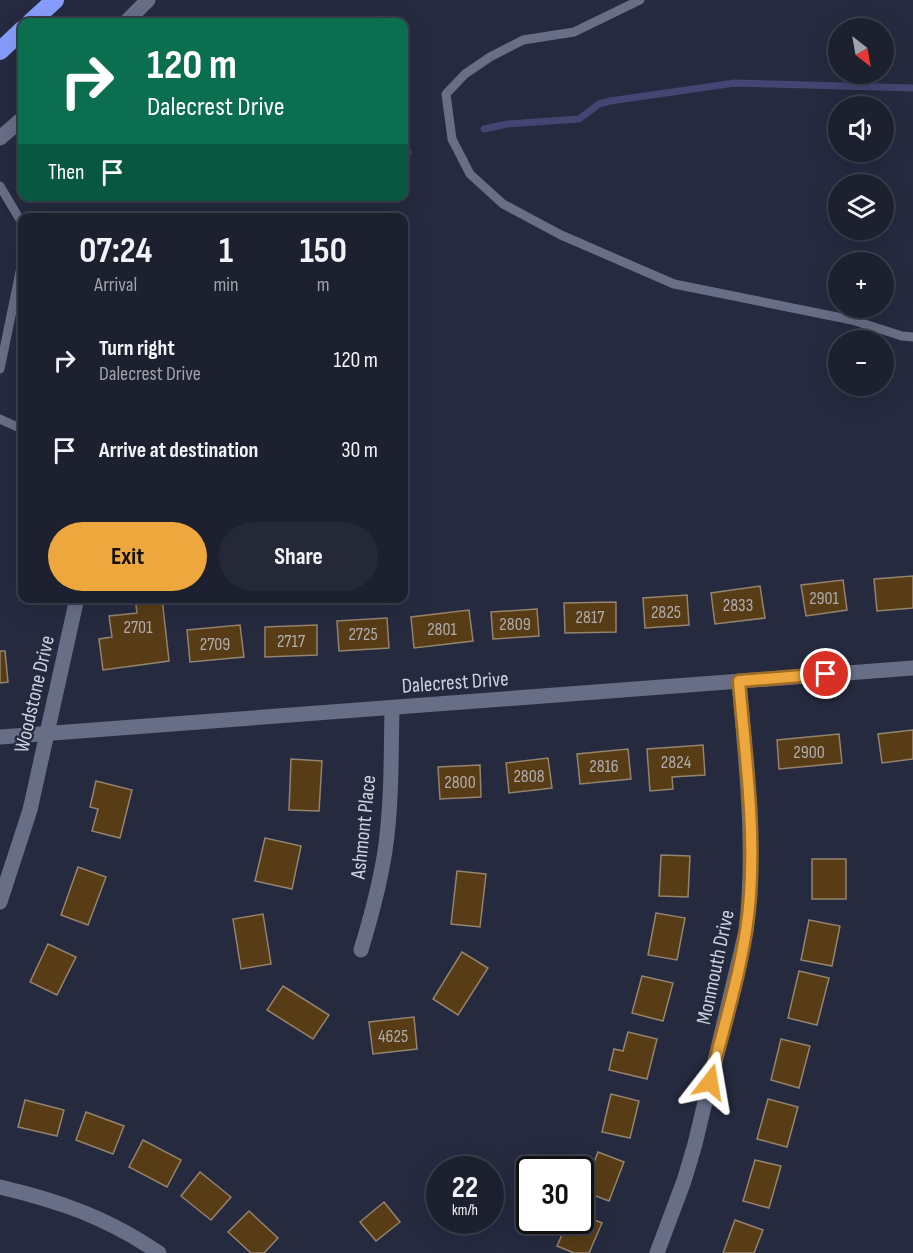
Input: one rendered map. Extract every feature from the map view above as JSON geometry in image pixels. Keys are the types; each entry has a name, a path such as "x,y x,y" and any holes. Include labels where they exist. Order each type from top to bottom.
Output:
{"highway":[{"path":"35,18 55,0"},
{"path":"0,51 18,34"}],"street":[{"path":"130,18 148,0"},
{"path":"0,138 18,122"},
{"name":"Woodstone Drive","path":"0,902 30,810 76,603"},
{"name":"Dalecrest Drive","path":"0,737 913,668"},
{"name":"Monmouth Drive","path":"657,1253 695,1144 746,931 751,885 751,829 739,681"},
{"name":"Ashmont Place","path":"361,950 375,900 385,850 391,792 392,708"},
{"path":"0,1187 74,1207 121,1229 159,1253"}],"lane":[{"path":"640,0 574,32 523,40 490,57 465,74 446,94 452,139 470,174 503,204 561,235 674,284 852,320 902,336 913,337"},
{"path":"0,186 18,216"},
{"path":"0,369 18,281"},
{"path":"0,419 18,427"}],"building":[{"path":"913,576 913,608 877,611 874,579"},
{"path":"843,580 847,610 806,616 801,585"},
{"path":"760,586 765,618 715,624 711,593"},
{"path":"687,595 689,625 645,628 643,598"},
{"path":"616,602 616,632 565,633 564,603"},
{"path":"136,603 163,603 169,661 103,670 99,639 112,637 109,616 137,613"},
{"path":"537,609 539,636 493,639 491,612"},
{"path":"469,610 473,641 414,648 411,617"},
{"path":"387,618 389,648 339,651 337,621"},
{"path":"240,625 244,657 190,662 187,630"},
{"path":"317,625 317,655 265,657 265,627"},
{"path":"0,651 5,651 8,682 0,683"},
{"path":"913,730 913,759 882,763 878,734"},
{"path":"839,734 842,763 779,769 777,740"},
{"path":"703,745 705,775 672,777 673,789 650,791 647,749"},
{"path":"628,749 631,779 580,784 577,754"},
{"path":"548,758 552,788 509,793 506,763"},
{"path":"291,759 322,761 319,811 289,810"},
{"path":"480,765 481,797 440,799 438,767"},
{"path":"96,781 132,790 120,838 92,831 98,809 90,807"},
{"path":"265,838 301,846 292,889 255,881"},
{"path":"661,855 690,856 688,897 659,896"},
{"path":"812,859 846,859 846,899 812,899"},
{"path":"78,867 106,877 88,925 61,915"},
{"path":"457,871 486,874 480,927 451,924"},
{"path":"656,913 685,918 677,960 648,955"},
{"path":"263,914 271,964 241,969 233,919"},
{"path":"809,920 840,926 832,966 801,960"},
{"path":"48,944 76,957 57,995 30,982"},
{"path":"462,952 488,968 458,1015 433,999"},
{"path":"799,971 829,978 817,1025 788,1018"},
{"path":"642,976 673,983 663,1021 632,1013"},
{"path":"283,986 329,1015 313,1039 267,1010"},
{"path":"414,1017 417,1049 373,1054 369,1022"},
{"path":"628,1032 657,1039 647,1079 609,1070 614,1049 623,1051"},
{"path":"781,1039 810,1046 799,1088 771,1080"},
{"path":"611,1094 639,1101 630,1138 602,1132"},
{"path":"768,1099 798,1107 787,1147 757,1139"},
{"path":"25,1100 64,1110 57,1136 18,1127"},
{"path":"86,1112 124,1126 113,1154 76,1140"},
{"path":"143,1140 181,1160 167,1187 129,1167"},
{"path":"598,1152 624,1162 609,1201 594,1195 594,1162"},
{"path":"755,1160 781,1166 769,1208 743,1201"},
{"path":"200,1172 231,1197 211,1220 181,1196"},
{"path":"384,1202 400,1222 376,1241 360,1222"},
{"path":"249,1211 278,1238 264,1253 251,1253 228,1232"},
{"path":"594,1220 602,1223 589,1253 574,1253 557,1246 562,1234 594,1234"},
{"path":"735,1220 763,1230 754,1253 723,1253"}],"waterway":[{"path":"484,129 507,124 579,119 599,104 610,101 735,83 913,88"}],"route":[{"path":"710,1082 746,931 750,896 751,829 739,681 826,674"}]}
